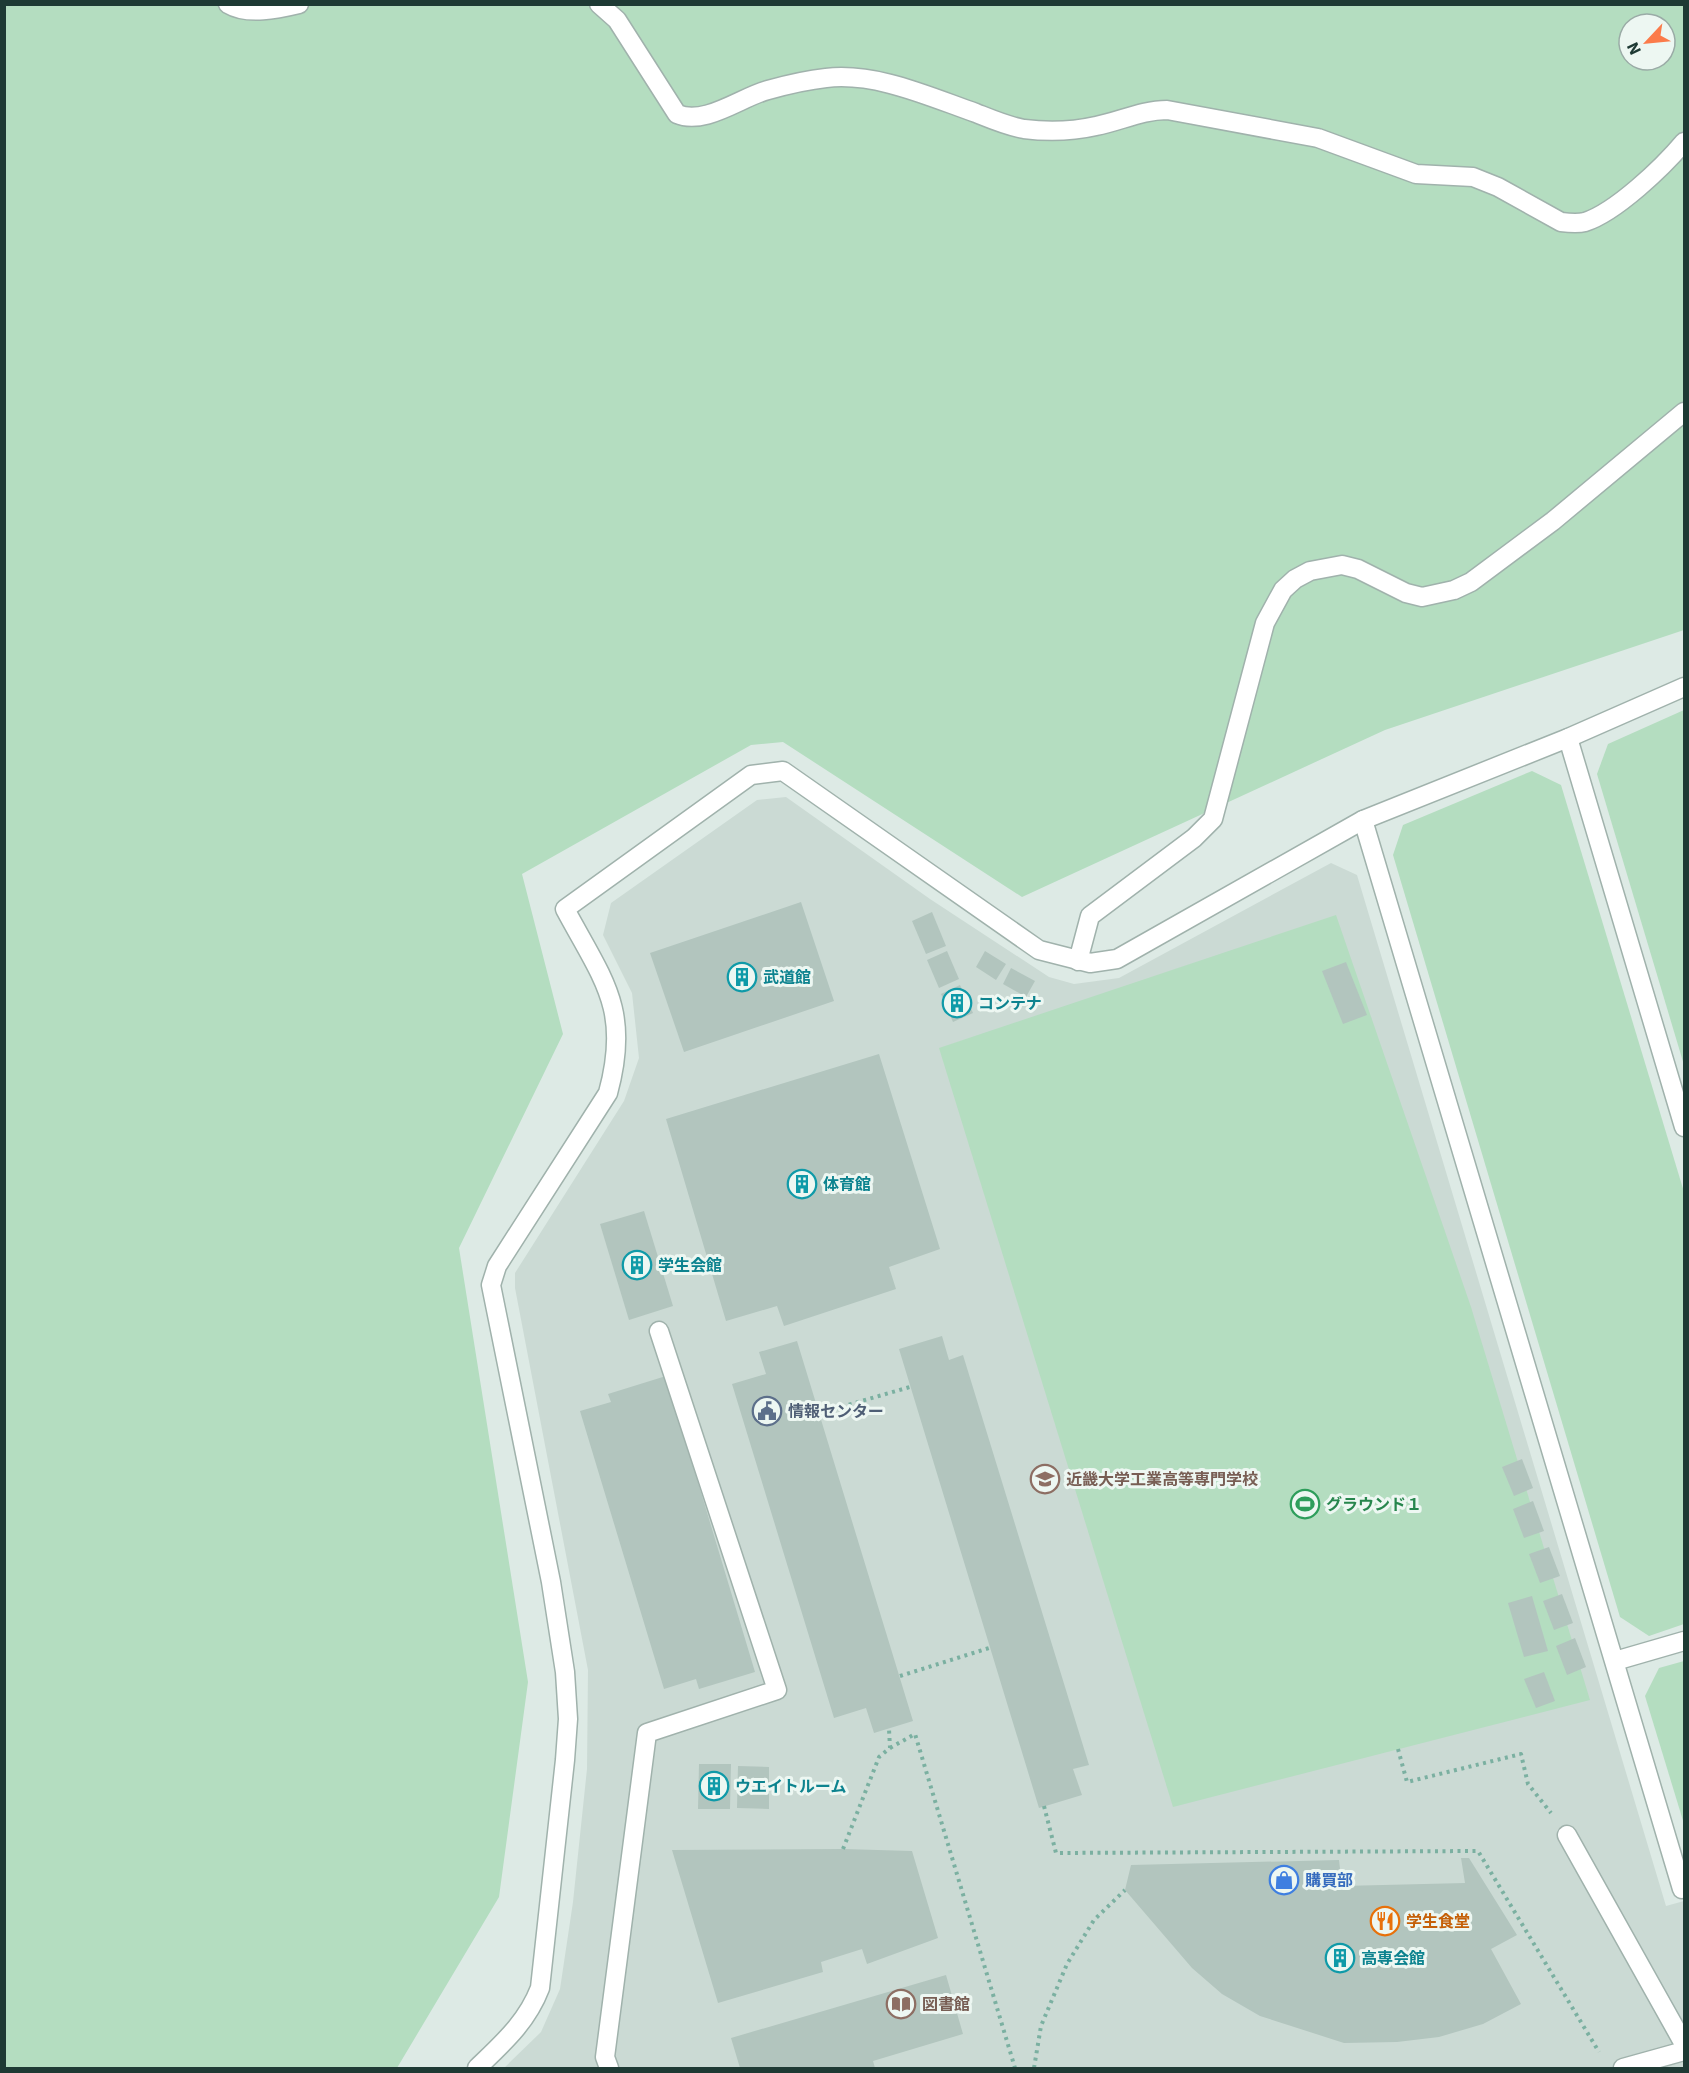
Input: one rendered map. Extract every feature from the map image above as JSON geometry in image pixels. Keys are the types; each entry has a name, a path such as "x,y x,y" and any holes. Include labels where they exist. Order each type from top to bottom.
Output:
{"street":[{"path":"228,4 235,9 254,10 299,4"},
{"path":"599,4 617,20 677,114 685,117 700,117 766,90 826,78 845,77 863,79 915,92 1023,128 1053,130 1096,127 1150,110 1167,110 1317,138 1416,174 1473,177 1498,187 1561,222 1573,224 1594,217 1645,182 1684,142"},
{"path":"1078,961 1090,916 1194,838 1213,819 1265,623 1283,590 1295,579 1310,571 1342,565 1358,569 1406,593 1422,597 1454,590 1471,582 1553,521 1684,412"},
{"path":"477,2068 520,2026 540,1988 565,1760 568,1719 565,1672 551,1582 491,1285 497,1266 608,1093 616,1066 617,1020 612,997 566,909 751,775 783,771 1039,950 1090,963 1117,959 1363,820 1568,738 1684,687"},
{"path":"1568,738 1684,1127"},
{"path":"1363,820 1682,1889 1684,1888"},
{"path":"609,2068 605,2057 647,1733 777,1690 659,1331"},
{"path":"1615,1661 1684,1641"},
{"path":"1567,1835 1684,2044"},
{"path":"1623,2068 1684,2050"}],"path":[{"path":"820,1413 910,1387"},
{"path":"900,1676 989,1648"},
{"path":"889,1729 890,1748"},
{"path":"843,1849 879,1757 915,1734 1015,2068"},
{"path":"1398,1749 1407,1782 1521,1754 1528,1784 1546,1806"},
{"path":"1044,1806 1056,1853 1478,1851 1602,2059"},
{"path":"1034,2068 1041,2026 1067,1964 1094,1920 1125,1890"}],"shaded area":[{"name":"近畿大学工業高等専門学校","path":"786,797 930,899 1049,977 1074,984 1119,978 1331,863 1357,875 1666,1906 1684,1901 1684,2068 504,2068 541,2032 560,1989 573,1902 587,1769 588,1670 515,1288 515,1273 624,1101 639,1058 632,993 603,935 611,903 757,800"}],"green space":[{"path":"5,5 1684,5 1684,630 1385,730 1022,897 783,742 751,745 522,874 563,1034 459,1248 528,1682 499,1897 397,2068 5,2068"},
{"path":"1684,710 1684,1065 1597,774 1608,744"},
{"path":"1532,771 1561,785 1684,1192 1684,1624 1649,1636 1620,1617 1393,855 1403,825"},
{"name":"グラウンド１","path":"1336,915 1471,1307 1590,1700 1173,1807 939,1048"},
{"path":"1684,1661 1684,1824 1645,1696 1659,1668"}],"building":[{"name":"武道館","path":"801,902 834,1001 684,1052 650,953"},
{"path":"932,912 946,946 926,954 912,921"},
{"path":"947,951 959,979 939,988 927,960"},
{"path":"985,951 1006,964 996,980 976,967"},
{"path":"1346,962 1367,1015 1343,1024 1322,971"},
{"path":"1011,968 1035,981 1026,997 1003,984"},
{"name":"コンテナ","path":"960,985 973,1013 953,1022 941,994"},
{"name":"体育館","path":"879,1054 940,1249 889,1267 896,1289 784,1326 777,1306 726,1321 666,1119"},
{"name":"学生会館","path":"644,1211 673,1306 629,1320 600,1224"},
{"path":"942,1336 949,1360 963,1355 1089,1765 1073,1769 1082,1795 1039,1808 899,1349"},
{"path":"797,1341 913,1721 874,1733 866,1708 834,1718 732,1384 766,1374 759,1352"},
{"path":"666,1376 755,1672 699,1689 696,1679 664,1689 580,1411 611,1402 608,1394"},
{"path":"1522,1459 1533,1488 1514,1496 1502,1467"},
{"path":"1533,1501 1544,1531 1524,1538 1513,1509"},
{"path":"1549,1547 1560,1576 1540,1583 1529,1554"},
{"path":"1562,1594 1573,1623 1554,1630 1543,1601"},
{"path":"1532,1596 1548,1651 1524,1657 1508,1603"},
{"path":"1575,1638 1586,1667 1567,1675 1556,1646"},
{"path":"1544,1672 1555,1701 1536,1708 1524,1679"},
{"name":"ウエイトルーム","path":"699,1764 731,1764 730,1809 698,1809"},
{"name":"ウエイトルーム","path":"738,1766 769,1767 769,1809 737,1808"},
{"path":"672,1850 912,1851 938,1938 867,1964 862,1949 821,1962 823,1972 718,2003"},
{"name":"高専会館","path":"1461,1858 1469,1858 1517,1935 1491,1949 1521,2004 1483,2024 1439,2037 1397,2042 1344,2043 1260,2016 1222,1994 1192,1968 1125,1890 1131,1865 1339,1860 1342,1886 1465,1883"},
{"name":"図書館","path":"946,1975 963,2034 873,2061 875,2068 740,2068 731,2038"}],"place":[{"name":"武道館","path":"742,977"},
{"name":"コンテナ","path":"957,1003"},
{"name":"体育館","path":"802,1184"},
{"name":"学生会館","path":"637,1265"},
{"name":"情報センター","path":"767,1411"},
{"name":"近畿大学工業高等専門学校","path":"1045,1479"},
{"name":"グラウンド１","path":"1305,1504"},
{"name":"ウエイトルーム","path":"714,1786"},
{"name":"購買部","path":"1284,1880"},
{"name":"学生食堂","path":"1385,1921"},
{"name":"高専会館","path":"1340,1958"},
{"name":"図書館","path":"901,2004"}]}
